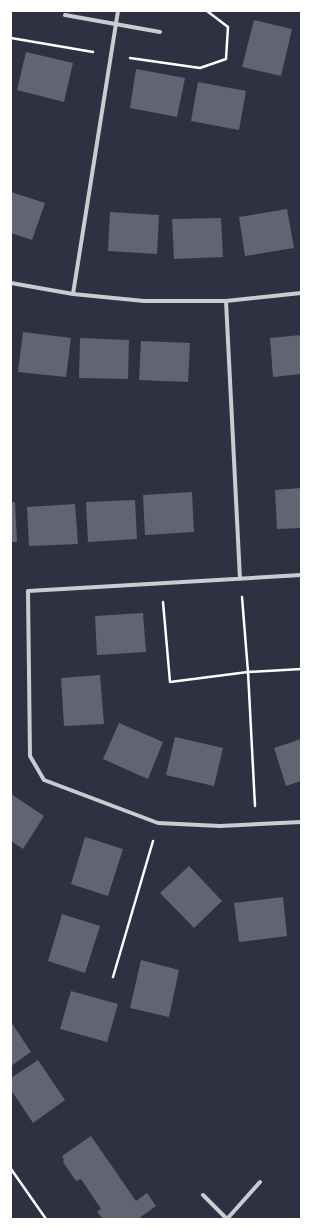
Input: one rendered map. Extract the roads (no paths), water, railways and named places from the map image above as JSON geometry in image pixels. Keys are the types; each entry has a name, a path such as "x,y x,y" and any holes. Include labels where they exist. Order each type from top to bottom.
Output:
{"street":[{"path":"73,294 118,11"},
{"path":"65,15 160,32"},
{"path":"11,283 73,294 144,301 226,301 301,293"},
{"path":"226,301 240,579"},
{"path":"301,575 28,591 30,756 44,780 158,823 220,826 301,822"},
{"path":"203,1195 227,1219 260,1182"}]}
